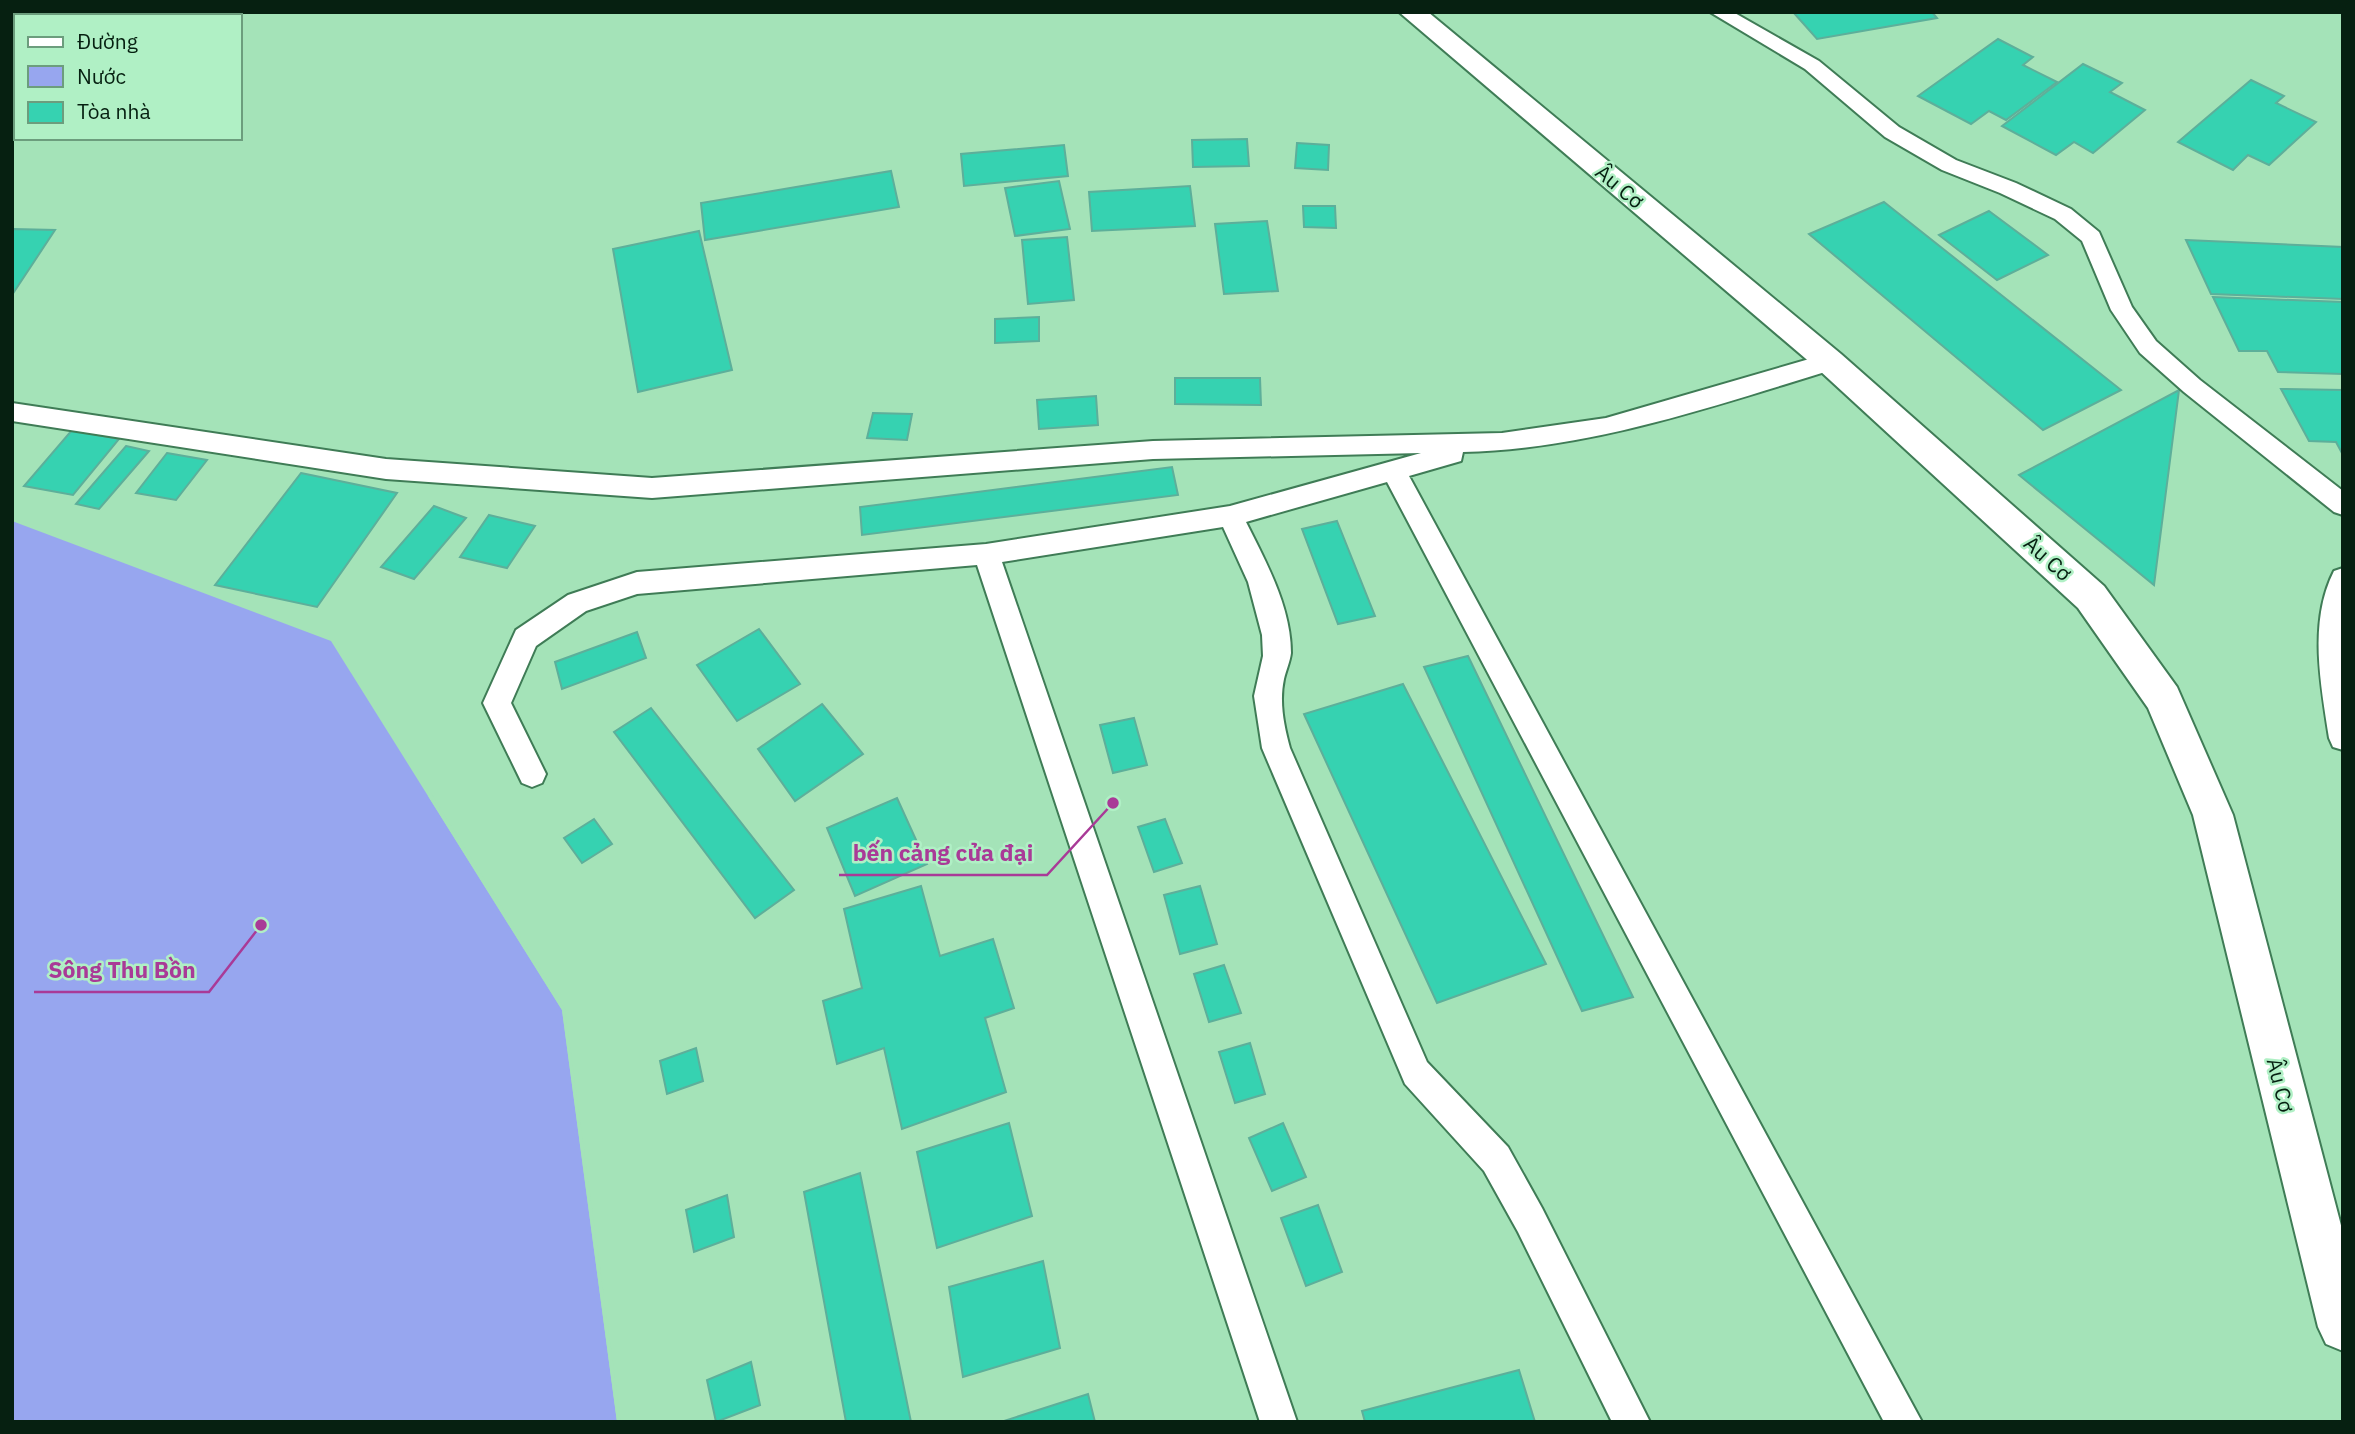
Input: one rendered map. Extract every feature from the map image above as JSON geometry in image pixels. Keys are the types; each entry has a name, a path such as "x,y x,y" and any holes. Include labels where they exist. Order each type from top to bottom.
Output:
{"main road":[{"name":"Âu Cơ","path":"1412,12 1830,362 2091,597 2164,699 2213,815 2343,1327"}],"lane":[{"path":"1719,12 1812,65 1892,132 1937,159 2063,214 2091,237 2122,310 2148,347 2192,386 2343,505"},
{"path":"532,775 497,703 526,638 577,603 637,583 986,554 1230,516 1393,469 1502,442 1606,427 1830,362"},
{"path":"12,412 386,469 652,488 1153,450 1502,442"},
{"path":"1393,469 1904,1422"},
{"path":"1230,516 1263,585 1273,622 1277,656 1269,681 1268,719 1276,748 1416,1073 1496,1159 1530,1220 1632,1422"},
{"path":"986,554 1279,1422"},
{"path":"2343,579 2338,594 2331,650 2343,738"}],"water":[{"path":"12,521 331,641 562,1010 617,1422 12,1422"}],"pier":[{"path":"431,793 565,1009 621,1422 617,1422 562,1010 428,796"}],"building":[{"path":"1793,12 1932,12 1937,18 1817,39"},
{"path":"1998,39 2033,57 2023,65 2057,82 2006,120 1989,111 1971,124 1918,96"},
{"path":"2083,64 2122,83 2110,92 2145,110 2093,153 2074,142 2056,155 2002,126"},
{"path":"2251,80 2284,96 2276,103 2316,122 2269,165 2248,155 2233,170 2178,142"},
{"path":"1247,139 1249,166 1193,167 1192,140"},
{"path":"1297,143 1329,145 1328,170 1295,168"},
{"path":"1064,145 1068,176 964,186 961,154"},
{"path":"891,171 899,207 705,240 701,203"},
{"path":"1059,181 1070,229 1015,236 1005,188"},
{"path":"1190,186 1195,226 1092,231 1089,192"},
{"path":"1884,202 2121,390 2043,430 1809,234"},
{"path":"1303,206 1335,206 1336,228 1304,227"},
{"path":"1989,211 2048,255 1997,280 1939,235"},
{"path":"1267,221 1278,291 1224,294 1215,224"},
{"path":"55,230 12,295 12,231"},
{"path":"699,231 732,370 638,392 613,249"},
{"path":"1067,237 1074,300 1028,304 1022,240"},
{"path":"2186,240 2343,247 2343,299 2211,294"},
{"path":"2213,297 2343,302 2343,374 2278,372 2267,351 2239,351"},
{"path":"1039,317 1039,341 995,343 995,319"},
{"path":"1175,378 1260,378 1261,405 1175,404"},
{"path":"2281,389 2343,390 2343,455 2336,442 2309,441"},
{"path":"2179,390 2154,585 2019,475"},
{"path":"1096,396 1098,425 1039,429 1037,400"},
{"path":"873,413 912,414 907,440 867,438"},
{"path":"72,430 119,439 73,495 24,486"},
{"path":"126,446 149,451 99,509 76,504"},
{"path":"167,453 207,460 176,500 136,493"},
{"path":"1172,467 1178,495 862,535 860,507"},
{"path":"301,473 397,493 317,607 215,585"},
{"path":"434,506 466,518 414,579 381,567"},
{"path":"489,515 535,526 507,568 460,557"},
{"path":"1337,521 1375,616 1338,624 1302,529"},
{"path":"759,629 800,684 737,721 697,665"},
{"path":"637,632 646,658 562,689 555,662"},
{"path":"1468,656 1633,997 1582,1011 1424,667"},
{"path":"1403,684 1546,964 1437,1003 1304,714"},
{"path":"822,704 863,754 795,801 758,749"},
{"path":"651,708 794,890 755,918 614,732"},
{"path":"1134,718 1147,765 1113,773 1100,725"},
{"path":"897,798 927,864 855,896 827,828"},
{"path":"594,819 612,844 582,863 564,838"},
{"path":"1165,819 1182,863 1154,872 1138,827"},
{"path":"921,886 940,956 993,939 1014,1008 985,1018 1006,1092 902,1129 884,1048 837,1064 823,1001 862,988 844,909"},
{"path":"1200,886 1217,944 1180,954 1164,895"},
{"path":"1224,965 1241,1013 1209,1022 1194,974"},
{"path":"1250,1043 1265,1094 1235,1103 1219,1052"},
{"path":"696,1048 703,1081 667,1094 660,1061"},
{"path":"1009,1123 1032,1216 937,1248 917,1152"},
{"path":"1283,1123 1306,1177 1272,1191 1249,1138"},
{"path":"860,1173 911,1422 846,1422 804,1192"},
{"path":"727,1195 734,1237 694,1252 686,1210"},
{"path":"1318,1205 1342,1272 1306,1286 1281,1218"},
{"path":"1043,1261 1060,1348 963,1377 949,1287"},
{"path":"751,1362 760,1405 716,1422 707,1380"},
{"path":"1519,1370 1535,1422 1365,1422 1362,1411"},
{"path":"1088,1394 1095,1422 1001,1422"}],"place":[{"name":"bến cảng cửa đại","path":"1113,803"},
{"name":"Sông Thu Bồn","path":"261,925"}]}
